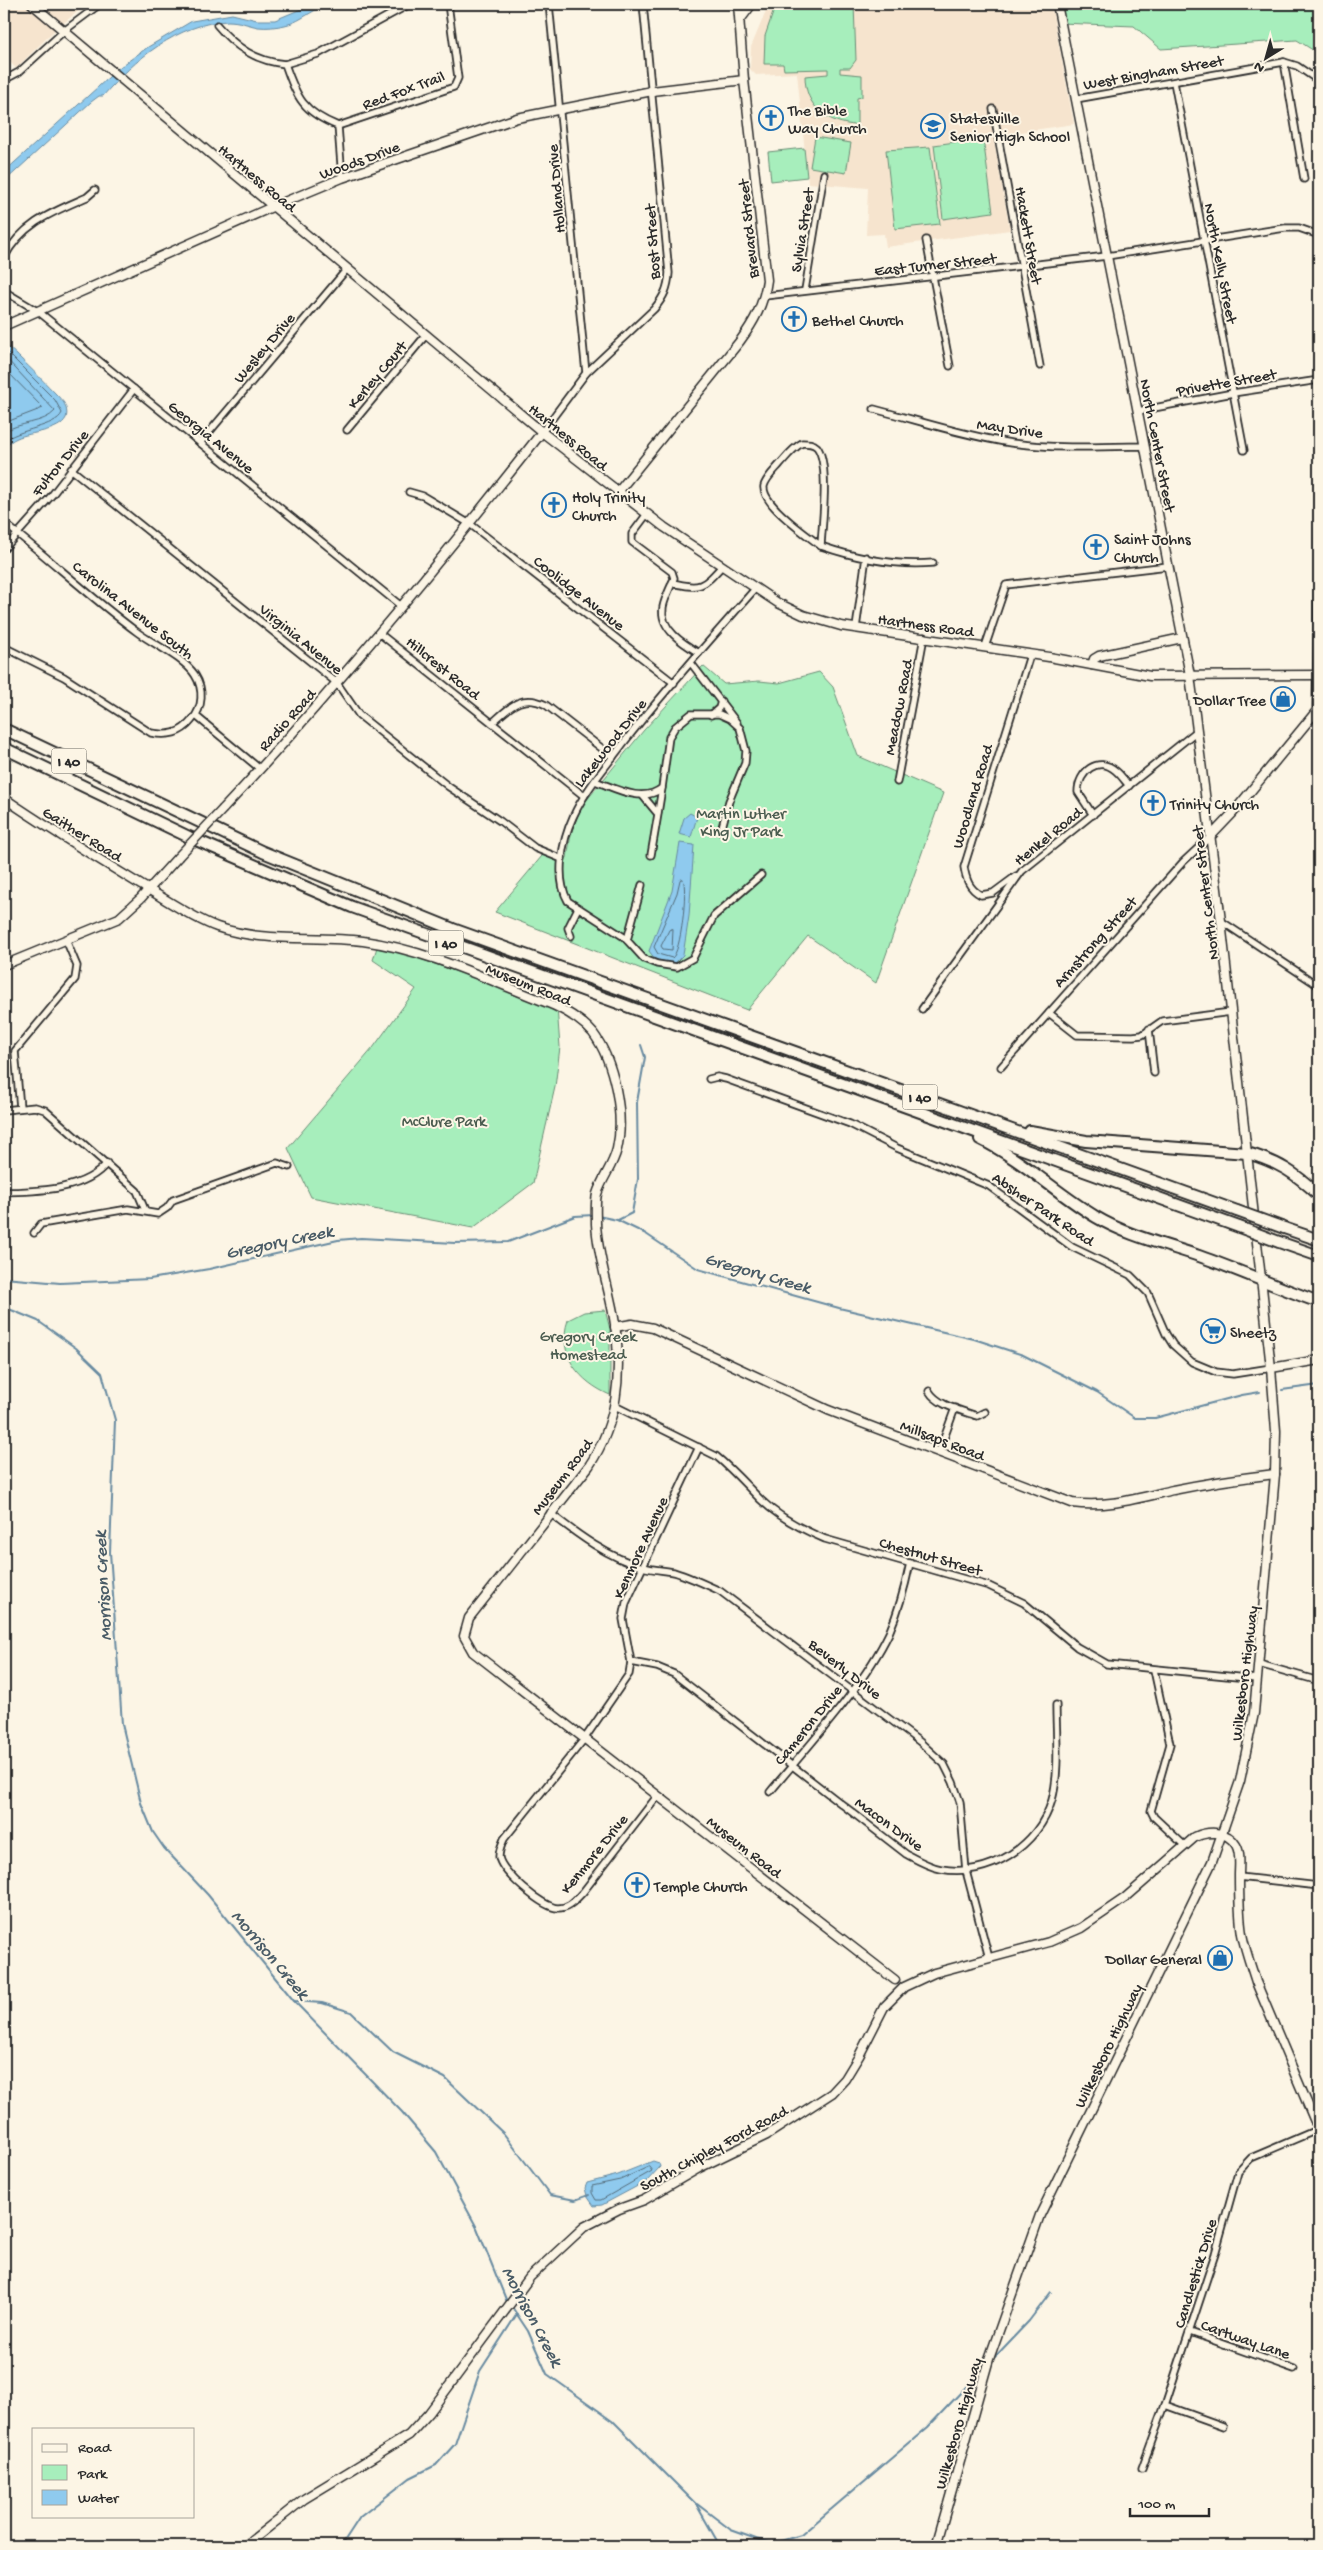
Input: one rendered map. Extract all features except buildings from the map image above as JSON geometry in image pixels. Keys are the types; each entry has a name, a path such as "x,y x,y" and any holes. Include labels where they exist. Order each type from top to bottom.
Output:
{"highway":[{"name":"I 40","path":"4,729 263,852 453,928 1319,1240"},
{"name":"I 40","path":"4,748 221,852 352,907 1319,1256"},
{"path":"901,1105 953,1126 1004,1151 1096,1217 1119,1229 1319,1302"},
{"path":"978,1118 1086,1141 1247,1153 1271,1159 1289,1169 1319,1195"}],"street":[{"name":"Hartness Road","path":"32,4 542,432 647,514 755,588 803,615 829,624 986,647 1150,676 1318,675"},
{"path":"4,80 19,72 64,31 100,4"},
{"path":"217,25 236,45 251,56 268,62 285,64 318,54 410,4"},
{"name":"Red Fox Trail","path":"338,126 454,86 458,78 448,4"},
{"name":"Holland Drive","path":"549,4 561,108 586,373"},
{"name":"Bost Street","path":"542,432 586,373 654,309 663,298 668,286 669,273 643,4"},
{"name":"Brevard Street","path":"618,492 750,328 765,296 767,280 744,80 738,4"},
{"path":"740,20 752,4"},
{"name":"North Center Street","path":"1057,4 1190,675 1232,1012 1261,1282"},
{"path":"1304,179 1284,62 1297,66 1319,81"},
{"name":"West Bingham Street","path":"1076,99 1284,62"},
{"path":"285,64 295,92 309,112 338,126 342,178"},
{"name":"Woods Drive","path":"4,326 272,207 342,178 517,118 652,91 744,80"},
{"name":"North Kelly Street","path":"1174,82 1244,450"},
{"name":"Hackett Street","path":"993,108 1040,366"},
{"name":"Sylvia Street","path":"806,290 824,174"},
{"path":"4,258 18,235 30,224 87,197 95,190"},
{"name":"East Turner Street","path":"765,296 1108,256 1285,228 1299,228 1319,235"},
{"path":"926,240 950,366"},
{"name":"Wesley Drive","path":"200,443 347,270"},
{"name":"Georgia Avenue","path":"4,291 39,312 401,606"},
{"name":"Kerley Court","path":"347,430 426,335"},
{"name":"Privette Street","path":"1138,411 1234,392 1319,380"},
{"name":"Fulton Drive","path":"4,549 72,469 134,389"},
{"name":"May Drive","path":"874,409 976,437 1012,443 1094,448 1144,446"},
{"name":"Radio Road","path":"4,965 119,918 149,889 337,684 470,524 542,432"},
{"path":"821,546 824,481 821,462 816,446 810,442 802,443 796,447 768,478 764,486 765,495 781,514 821,546 843,554 916,564 933,563"},
{"name":"Virginia Avenue","path":"72,469 337,684 359,715 448,787 500,821 535,848 562,859"},
{"name":"Coolidge Avenue","path":"409,492 423,496 470,524 674,682"},
{"path":"647,514 632,534 632,542 672,572 674,578 663,608 663,616 678,641 699,653"},
{"name":"Carolina Avenue South","path":"4,524 116,616 194,673 199,683 201,694 196,716"},
{"path":"1211,836 1232,814 1318,710 1319,530"},
{"path":"856,628 866,558"},
{"path":"672,583 694,588 701,587 722,566"},
{"path":"986,647 1006,585 1168,566"},
{"name":"Lakewood Drive","path":"578,908 568,901 564,893 562,859 572,818 584,796 674,682 755,588"},
{"name":"Hillcrest Road","path":"379,633 584,796"},
{"name":"Meadow Road","path":"897,782 924,637"},
{"path":"1092,665 1094,659 1099,656 1182,638"},
{"path":"4,647 64,677 151,733 164,735 177,732 188,726 196,716 260,769"},
{"name":"Woodland Road","path":"1022,871 993,892 982,895 970,886 966,879 964,866 1030,655"},
{"path":"691,663 740,728 746,751 745,763 729,801 720,831"},
{"path":"492,722 513,704 524,700 536,700 546,705 613,757"},
{"path":"710,716 719,708 721,701"},
{"path":"650,855 669,737 675,727 691,714 710,716 719,714 730,719 740,728"},
{"name":"Henkel Road","path":"922,1008 1022,871 1198,731"},
{"path":"1093,815 1078,792 1081,775 1088,769 1097,765 1106,766 1115,770 1129,786"},
{"path":"595,781 643,796 658,814"},
{"path":"643,796 662,788"},
{"name":"Gaither Road","path":"4,798 46,827 149,889"},
{"name":"Armstrong Street","path":"1001,1067 1183,862 1211,836"},
{"path":"571,936 568,928 578,908 616,931 644,959 670,967 681,966 693,958 714,916 761,875"},
{"path":"627,940 642,885"},
{"name":"Museum Road","path":"149,889 196,918 237,932 364,941 398,948 553,1005 582,1021 593,1034 607,1060 619,1110 617,1148 610,1170 597,1194 596,1217 600,1256 615,1327 617,1368 613,1418 602,1447 469,1618 464,1636 467,1645 474,1652 895,1980"},
{"path":"1221,921 1319,986"},
{"path":"20,1108 15,1051 75,979 77,966 66,940"},
{"path":"1049,1013 1077,1035 1133,1036 1142,1035 1162,1021 1232,1012"},
{"path":"1149,1029 1154,1073"},
{"name":"Absher Park Road","path":"709,1079 726,1079 850,1124 897,1148 989,1186 1072,1247 1130,1275 1148,1293 1169,1340 1192,1362 1216,1372 1249,1373 1271,1368"},
{"path":"4,1110 20,1108 41,1108 45,1110 137,1191 145,1210 151,1214 158,1214 167,1208 173,1200 277,1163 289,1166"},
{"path":"4,1192 78,1184 95,1176 107,1163"},
{"path":"34,1233 41,1224 128,1210 145,1210"},
{"name":"Wilkesboro Highway","path":"936,2546 990,2359 1040,2215 1198,1893 1223,1835 1249,1748 1259,1664 1275,1474 1276,1430 1261,1282"},
{"name":"Millsaps Road","path":"615,1327 632,1324 653,1328 828,1410 1064,1500 1090,1506 1110,1505 1224,1480 1275,1474"},
{"path":"1271,1368 1319,1360"},
{"path":"929,1391 934,1400 977,1416 984,1412"},
{"name":"Chestnut Street","path":"615,1406 699,1447 730,1468 760,1500 780,1516 802,1529 825,1539 1006,1593 1024,1602 1077,1647 1097,1660 1107,1664 1154,1670 1257,1679"},
{"path":"939,1452 955,1408"},
{"name":"Kenmore Avenue","path":"585,1738 624,1684 631,1662 623,1619 626,1603 682,1489 699,1447"},
{"name":"Beverly Drive","path":"550,1514 579,1535 610,1553 643,1567 672,1572 697,1580 720,1591 920,1742 944,1764 954,1782 960,1802 966,1871 989,1958"},
{"name":"Cameron Drive","path":"770,1792 852,1690 888,1634 898,1610 910,1563"},
{"name":"Macon Drive","path":"631,1662 657,1667 674,1674 906,1854 941,1869 966,1871 986,1867 1006,1858 1024,1844 1046,1816 1052,1799 1055,1764 1056,1705"},
{"path":"1259,1664 1319,1680"},
{"path":"1154,1670 1170,1744 1150,1811 1184,1846"},
{"name":"Kenmore Drive","path":"585,1738 500,1847 499,1857 502,1866 543,1903 560,1908 570,1905 577,1899 658,1795"},
{"name":"South Chipley Ford Road","path":"245,2546 304,2499 409,2435 428,2413 539,2267 584,2228 619,2209 644,2200 699,2168 767,2136 832,2093 845,2079 859,2056 884,2006 904,1987 934,1973 1049,1942 1081,1928 1125,1898 1184,1846 1205,1832 1223,1835"},
{"path":"1223,1835 1231,1839 1237,1846 1240,1858 1242,1934 1256,1982 1319,2130"},
{"path":"1239,1877 1319,1886 1319,1891"},
{"path":"895,1980 904,1987"},
{"name":"Candlestick Drive","path":"1142,2468 1166,2405 1190,2332 1215,2254 1238,2172 1251,2158 1319,2130"},
{"name":"Cartway Lane","path":"1190,2332 1294,2369"},
{"path":"1166,2405 1223,2426"}],"shaded area":[{"path":"4,4 87,4 55,30 16,68 4,57"},
{"name":"Statesville Senior High School","path":"769,4 1051,4 1074,124 993,136 1010,230 886,247 884,234 866,235 868,188 808,183 797,73 756,75 750,69 751,47"}],"green space":[{"path":"776,4 854,4 856,60 850,68 840,68 840,73 862,75 862,97 857,98 857,125 846,124 828,117 820,112 809,97 805,76 828,74 828,69 784,70 783,64 764,64 765,36"},
{"path":"1059,4 1319,4 1319,54 1297,40 1161,49 1134,26 1060,23"},
{"path":"815,137 851,143 846,173 810,167"},
{"path":"983,138 993,212 943,219 934,145"},
{"path":"930,147 940,224 895,229 886,150"},
{"path":"804,148 807,177 771,181 768,152"},
{"name":"Martin Luther King Jr Park","path":"703,666 724,684 759,681 779,683 819,672 833,687 858,756 943,793 876,983 808,936 747,1010 495,912 547,850 557,856 567,858 571,834 581,807 644,730"},
{"name":"McClure Park","path":"378,944 557,1007 560,1047 555,1087 533,1183 473,1228 311,1197 288,1148 373,1048 416,989 373,960"},
{"name":"Gregory Creek Homestead","path":"605,1310 610,1329 610,1395 589,1383 580,1375 568,1356 565,1345 568,1320 584,1312"}],"water":[{"path":"313,4 334,4 321,7 297,21 282,26 258,27 228,21 192,28 175,36 143,57 103,96 99,96 91,102 4,182 4,172 120,67 148,47 192,21 232,14 257,20 275,20"},
{"path":"4,344 60,398 65,405 67,414 62,423 57,426 17,438 4,446"},
{"path":"690,813 697,817 691,837 679,834 684,818"},
{"path":"680,843 694,845 689,916 683,955 674,964 655,959 649,951 672,891"},
{"path":"653,2161 659,2163 660,2167 647,2181 602,2205 594,2206 587,2196 585,2188 587,2183 618,2175"}],"waterway":[{"path":"618,1220 632,1213 638,1179 637,1102 645,1057 641,1045"},
{"name":"Gregory Creek","path":"4,1278 60,1283 150,1279 209,1269 338,1240 361,1238 455,1243 508,1242 575,1216 594,1215"},
{"name":"Gregory Creek","path":"598,1216 617,1220 646,1234 698,1269 839,1308 974,1339 1023,1355 1097,1392 1135,1418 1155,1418 1260,1392"},
{"name":"Morrison Creek","path":"4,1307 38,1321 76,1348 102,1373 115,1420 110,1552 122,1724 141,1803 153,1832 164,1848 208,1895 294,2001 402,2112 436,2152 477,2228 507,2302"},
{"name":"Gregory Creek","path":"1282,1390 1319,1385"},
{"path":"294,2001 322,2003 351,2012 393,2052 445,2078 504,2134 550,2195 575,2200 589,2195"},
{"path":"992,2360 1029,2321 1051,2292"},
{"name":"Morrison Creek","path":"512,2307 528,2331 547,2374 613,2421 696,2504 720,2546"},
{"path":"341,2546 360,2517 410,2478 436,2465 455,2444 480,2371 517,2314"},
{"path":"697,2504 731,2530 756,2539 774,2543 801,2535 928,2427 982,2370"}],"place":[{"name":"The Bible Way Church","path":"771,118"},
{"name":"Statesville Senior High School","path":"933,126"},
{"name":"Bethel Church","path":"794,319"},
{"name":"Holy Trinity Church","path":"554,505"},
{"name":"Saint Johns Church","path":"1096,547"},
{"name":"Dollar Tree","path":"1283,699"},
{"name":"Trinity Church","path":"1153,803"},
{"name":"Sheetz","path":"1213,1331"},
{"name":"Temple Church","path":"637,1885"},
{"name":"Dollar General","path":"1220,1958"}]}
